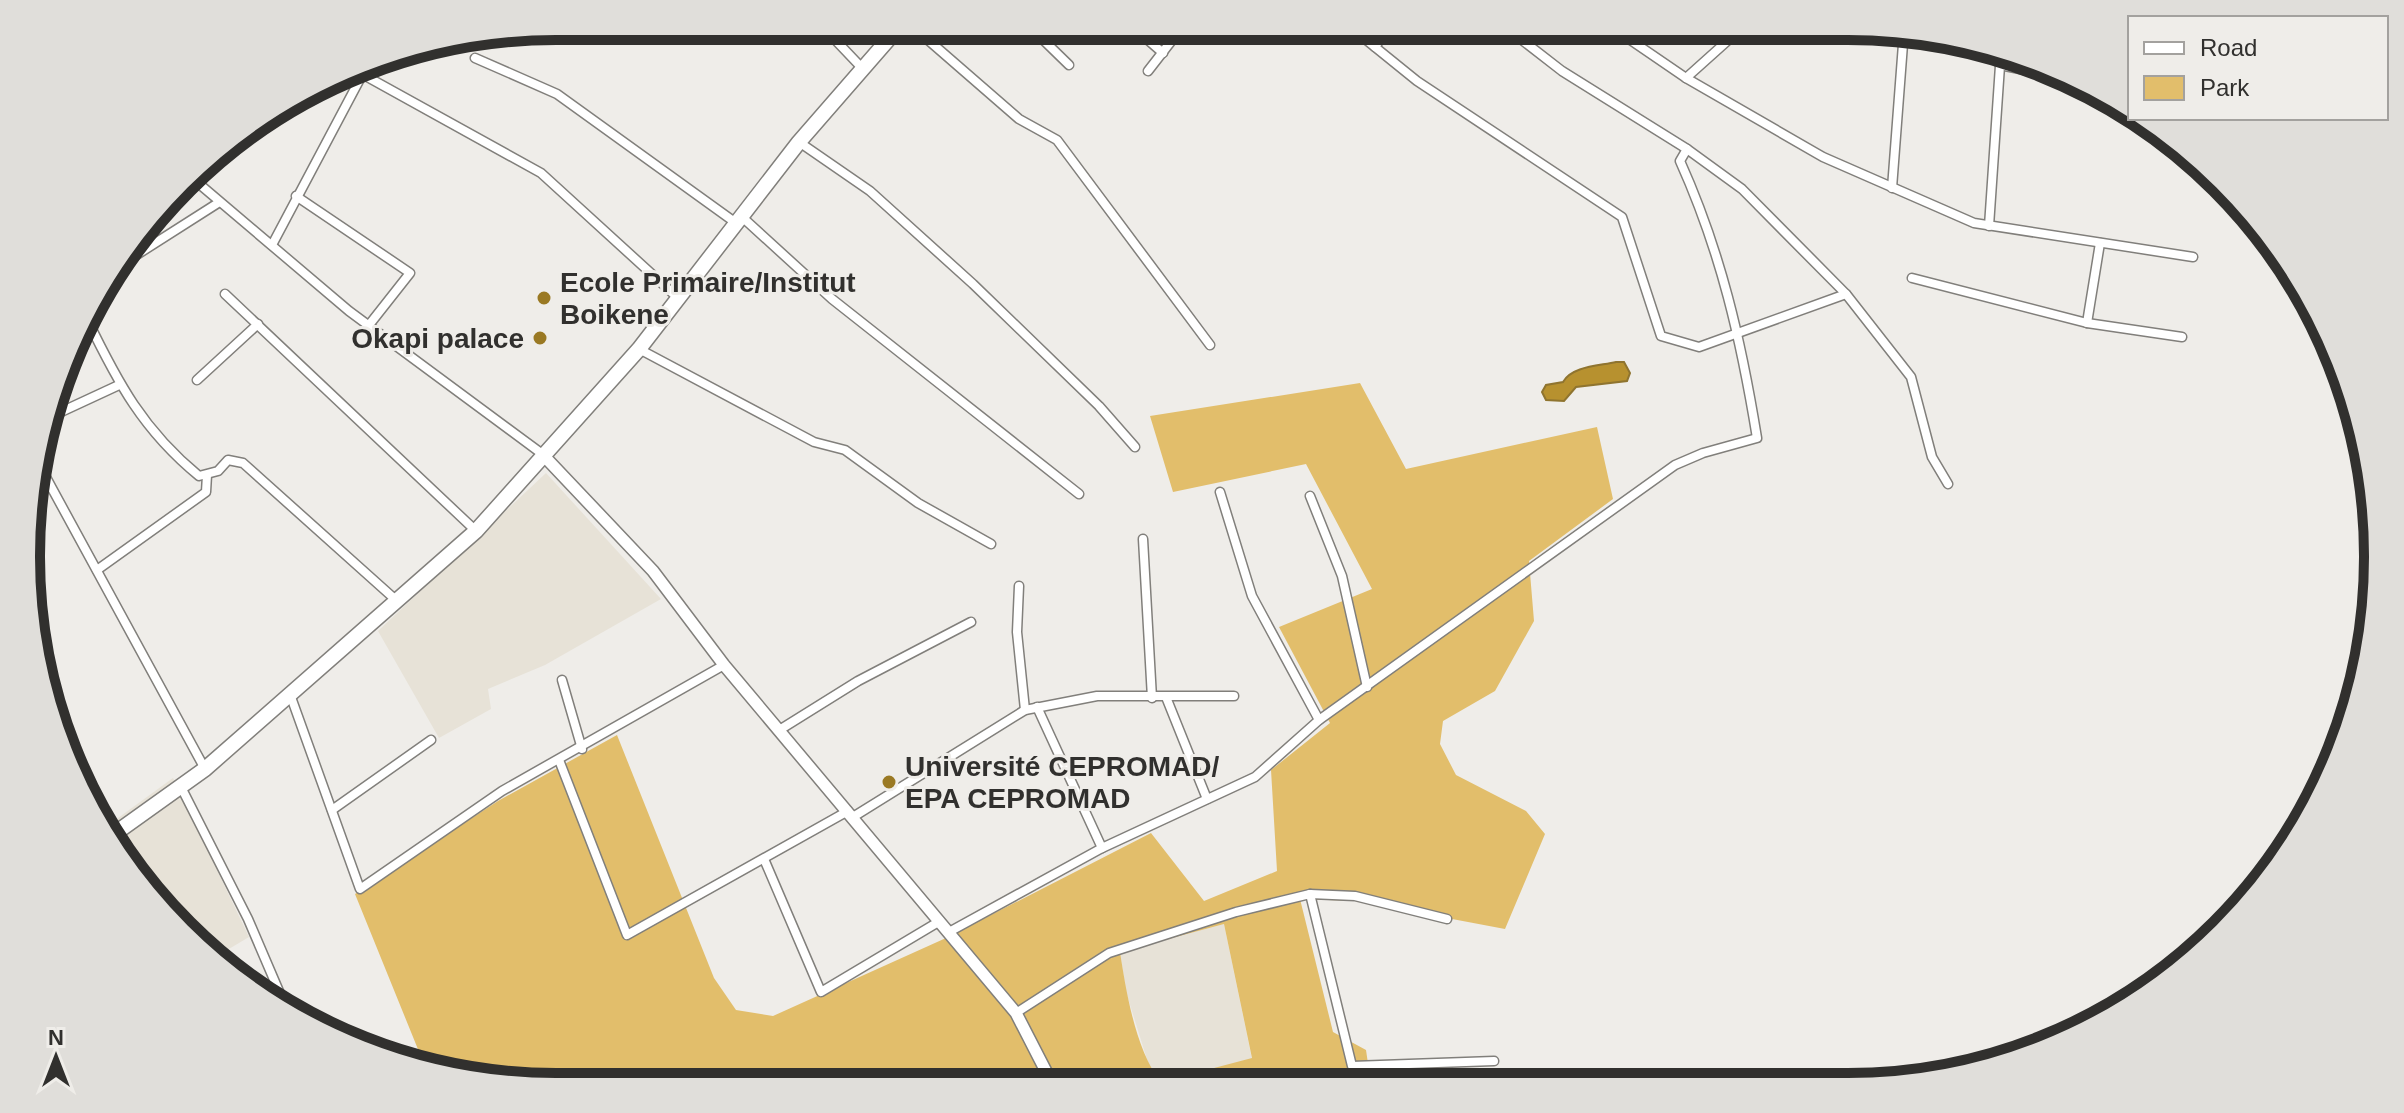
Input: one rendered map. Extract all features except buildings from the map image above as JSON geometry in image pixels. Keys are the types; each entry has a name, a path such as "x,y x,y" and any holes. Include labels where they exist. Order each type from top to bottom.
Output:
{"highway":[{"path":"119,831 205,769 291,697 476,531 639,349 799,142 887,40"}],"street":[{"path":"835,40 862,68"},
{"path":"928,40 1019,119 1057,140 1210,345"},
{"path":"1043,40 1069,65"},
{"path":"1148,40 1163,53"},
{"path":"1148,71 1173,40"},
{"path":"1366,40 1417,81 1622,217 1661,336 1699,347 1846,294"},
{"path":"1375,47 1380,40"},
{"path":"1522,40 1562,71 1687,149 1742,189 1846,294 1911,377 1932,457 1948,484"},
{"path":"1630,40 1686,78 1823,157 1974,223 2193,257"},
{"path":"1686,78 1727,40"},
{"path":"1892,188 1903,43"},
{"path":"475,58 557,94 738,219 832,299 1079,494"},
{"path":"1989,226 2000,65 2019,69"},
{"path":"366,76 541,173 678,298"},
{"path":"272,245 359,79"},
{"path":"799,142 870,191 950,263 1099,406 1135,447"},
{"path":"949,932 1102,848 1255,777 1319,720 1675,465 1703,453 1757,438 1740,332 1701,207 1680,161 1687,149"},
{"path":"198,184 369,325 545,457 653,571 724,665 781,729 1016,1013 1047,1073"},
{"path":"296,196 410,273 369,325"},
{"path":"139,253 218,203"},
{"path":"2087,323 2100,243"},
{"path":"1912,278 2087,323 2182,337"},
{"path":"225,294 476,531"},
{"path":"197,380 258,324"},
{"path":"92,330 119,385 141,419 172,454 199,476 207,475 228,460 243,463 399,602"},
{"path":"639,349 814,442 845,450 918,503 991,544"},
{"path":"61,412 119,385"},
{"path":"97,570 206,492 207,475"},
{"path":"46,478 205,769"},
{"path":"1220,492 1252,596 1319,720"},
{"path":"1310,496 1342,576 1367,687"},
{"path":"1143,539 1152,698"},
{"path":"1019,586 1017,632 1025,710"},
{"path":"781,729 858,681 971,622"},
{"path":"291,697 360,889 502,791 582,749 724,665"},
{"path":"562,680 582,749"},
{"path":"559,760 627,935 850,814 1025,710 1097,696 1234,696"},
{"path":"1166,697 1207,799"},
{"path":"1037,707 1102,848"},
{"path":"332,810 431,740"},
{"path":"181,787 248,919 279,992"},
{"path":"764,859 821,992 940,921"},
{"path":"1016,1013 1109,953 1236,912 1310,894 1355,896 1447,919"},
{"path":"1310,894 1352,1066 1494,1061"}],"shaded area":[{"path":"1624,362 1630,373 1627,381 1576,387 1564,401 1546,400 1542,392 1546,385 1563,382 1579,370"},
{"path":"546,473 661,599 545,665 488,689 491,709 439,738 378,631"},
{"path":"173,778 249,937 224,952 216,945 168,897 113,822"},
{"path":"1224,924 1252,1059 1197,1073 1153,1073 1126,992 1120,952"}],"green space":[{"path":"1360,383 1406,469 1597,427 1613,499 1529,561 1534,621 1495,691 1443,721 1440,744 1456,775 1526,811 1545,834 1505,929 1357,901 1300,899 1333,1032 1366,1050 1369,1073 1195,1073 1252,1058 1224,924 1120,952 1139,1038 1155,1073 556,1073 489,1069 420,1054 355,894 498,801 617,735 714,978 736,1010 773,1016 946,938 1151,833 1204,901 1277,871 1271,770 1330,723 1279,627 1372,589 1306,464 1173,492 1150,416"}],"place":[{"name":"Ecole Primaire/Institut Boikene","path":"544,298"},
{"name":"Okapi palace","path":"540,338"},
{"name":"Université CEPROMAD/ EPA CEPROMAD","path":"889,782"}]}
